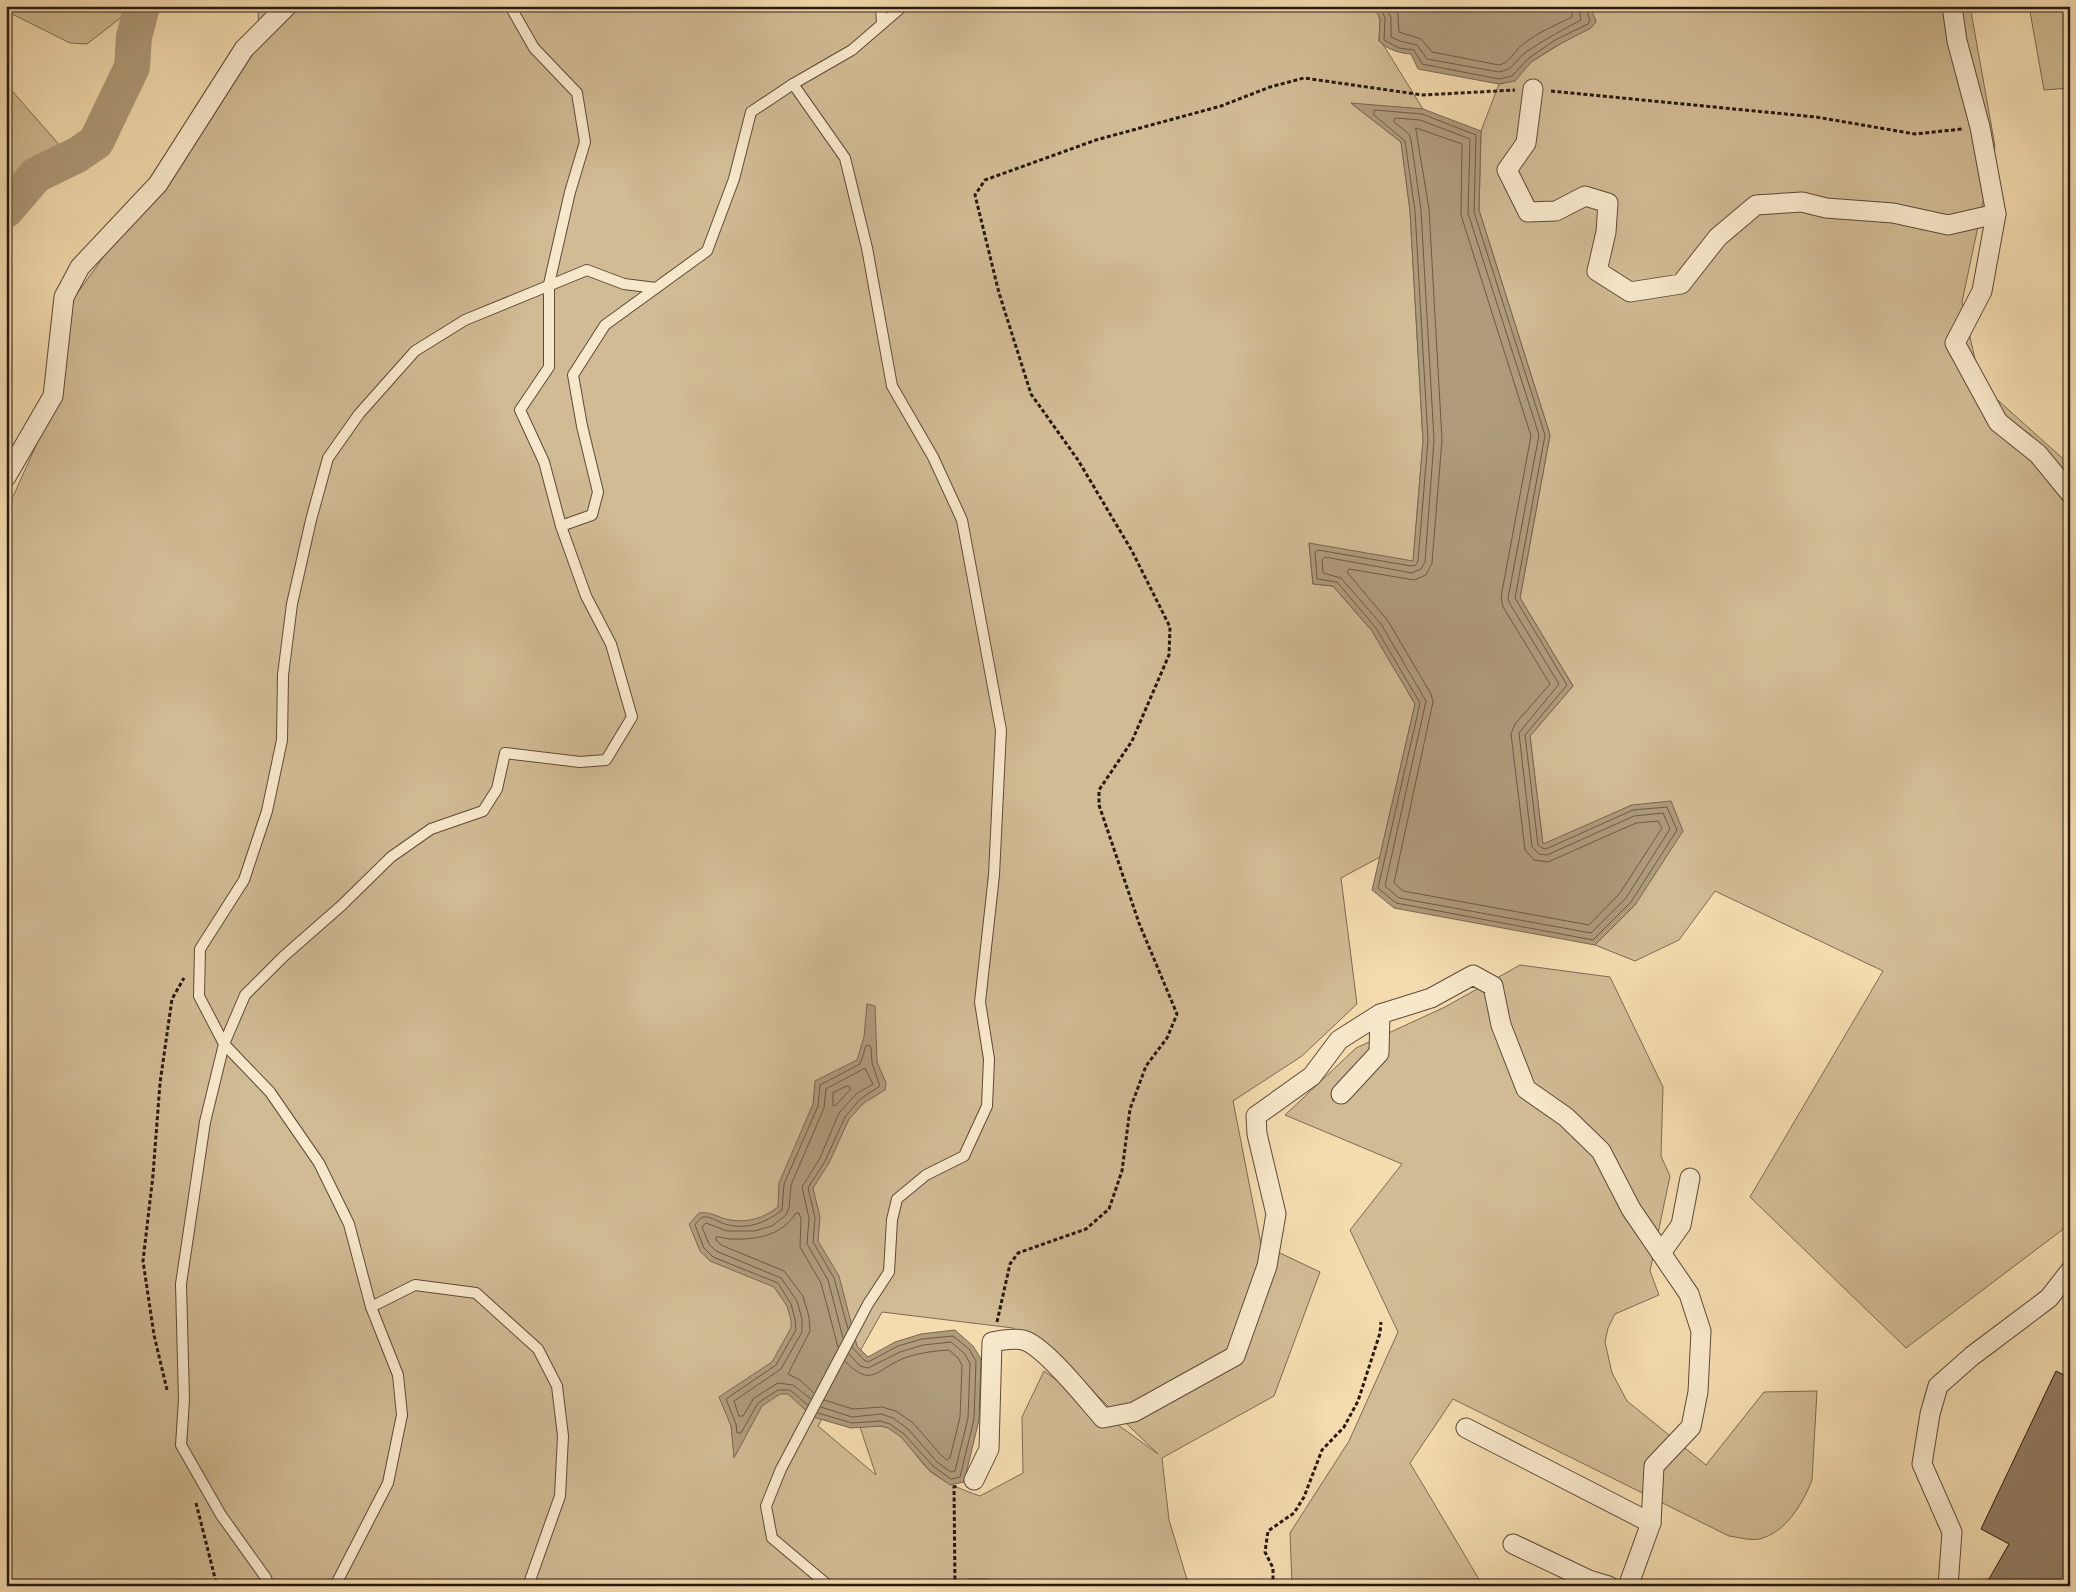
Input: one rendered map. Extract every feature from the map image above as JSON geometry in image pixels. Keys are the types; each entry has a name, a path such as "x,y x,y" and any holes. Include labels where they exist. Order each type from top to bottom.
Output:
{"street":[{"path":"6,477 53,396 64,297 80,267 158,184 244,49 287,6"},
{"path":"1952,6 1957,40 1980,126 1996,214 1982,291 1954,342 1998,422 2038,454 2070,493"},
{"path":"1532,89 1526,144 1507,170 1528,212 1556,211 1585,196 1608,203 1606,232 1597,271 1630,292 1680,284 1718,236 1756,205 1802,202 1826,208 1893,213 1948,225 1996,214"},
{"path":"974,1480 988,1449 992,1342 1024,1340 1052,1359 1103,1418 1134,1412 1235,1356 1267,1266 1276,1214 1257,1134 1256,1116 1312,1076 1339,1040 1380,1014 1431,998 1473,975 1493,986 1501,1025 1526,1089 1566,1117 1602,1151 1631,1209 1689,1294 1701,1330 1698,1392 1691,1427 1654,1466 1651,1523 1630,1581 1632,1586"},
{"path":"1341,1094 1379,1054 1380,1014"},
{"path":"1661,1253 1681,1225 1690,1178"},
{"path":"1948,1586 1952,1532 1922,1464 1930,1414 1938,1386 1972,1356 2049,1298 2070,1270"},
{"path":"1466,1428 1651,1523"},
{"path":"1513,1544 1589,1580 1609,1586"}],"lane":[{"path":"269,1586 266,1578 221,1515 180,1445 184,1400 181,1284 205,1122 224,1044 245,995 284,956 341,906 390,857 431,829 483,811 497,788 505,753 580,762 606,760 632,717 610,644 586,596 561,526 544,462 520,410 549,367 549,284 570,192 585,142 577,93 534,48 510,6"},
{"path":"882,6 882,24"},
{"path":"561,526 592,514 598,492 582,426 573,375 605,326 707,251 734,179 751,112 793,84 852,50 903,6"},
{"path":"793,84 845,158 867,248 892,386 933,457 962,520 1001,730 994,875 980,1002 989,1060 987,1106 964,1156 926,1176 897,1200 892,1220 889,1272 868,1304 785,1461 766,1506 772,1538 829,1586"},
{"path":"335,1586 341,1581 388,1483 402,1415 398,1375 371,1307 349,1224 319,1164 270,1092 224,1044 199,996 200,949 244,880 267,811 282,740 283,675 292,604 311,520 328,458 359,414 414,351 465,320 587,270 624,284 656,288"},
{"path":"371,1307 415,1285 476,1294 538,1349 557,1386 563,1436 560,1496 528,1586"}],"path":[{"path":"992,1342 1010,1264 1018,1253 1086,1229 1109,1209 1122,1170 1130,1109 1146,1066 1167,1038 1177,1014 1139,923 1098,805 1099,790 1132,741 1170,655 1170,627 1132,551 1078,460 1031,394 999,293 975,195 985,180 1096,140 1221,106 1270,87 1304,78 1423,95 1532,89 1816,117 1915,134 1980,126"},
{"path":"1273,1586 1273,1568 1266,1552 1268,1531 1294,1513 1304,1496 1322,1450 1344,1427 1358,1401 1380,1333 1380,1322"},
{"path":"955,1586 954,1487 974,1480"}],"shaded area":[{"path":"6,6 131,6 127,13 87,44 70,43 6,11"},
{"path":"258,6 1374,6 1380,19 1379,41 1423,109 1352,104 1401,142 1410,211 1423,441 1413,562 1309,544 1313,584 1333,586 1372,631 1415,704 1380,857 1341,878 1357,1004 1302,1056 1233,1101 1261,1244 1320,1272 1274,1396 1162,1458 1169,1520 1189,1586 998,1586 988,1579 968,1579 967,1586 6,1586 6,512 63,386 71,302 259,40","holes":["882,1312 1013,1328 1057,1357 1158,1454 1044,1371 1022,1417 1023,1473 980,1496 954,1486 931,1472 908,1444 895,1432 887,1428 877,1426 860,1427 876,1475 818,1426"]},
{"path":"1590,6 1970,6 1995,146 1962,302 1981,385 2070,465 2070,1224 1906,1348 1750,1197 1883,971 1715,891 1679,940 1635,961 1595,945 1635,905 1632,805 1543,845 1530,736 1573,686 1520,598 1550,435 1479,210 1481,131 1499,84 1515,80 1531,62 1596,22"},
{"path":"2029,6 2070,6 2070,88 2044,90"},
{"path":"6,84 70,157 6,221"},
{"path":"1520,965 1610,977 1663,1087 1661,1156 1670,1176 1650,1271 1659,1295 1615,1314 1608,1328 1605,1342 1612,1373 1627,1401 1706,1465 1764,1392 1817,1391 1812,1480 1804,1498 1792,1516 1769,1536 1759,1539 1748,1539 1729,1536 1453,1399 1410,1463 1483,1586 1292,1586 1290,1533 1349,1441 1398,1332 1350,1230 1402,1164 1285,1115 1356,1048 1445,1007"}],"water":[{"path":"1374,6 1590,6 1596,22 1591,28 1531,62 1515,81 1499,84 1418,69 1411,54 1386,47 1379,41 1380,19"},
{"path":"1351,103 1423,109 1481,131 1479,210 1550,435 1520,598 1573,686 1530,736 1543,844 1632,805 1671,801 1683,831 1635,905 1595,945 1394,908 1372,890 1415,704 1372,631 1333,586 1313,584 1309,543 1413,561 1423,441 1410,211 1401,142"},
{"path":"867,1004 875,1006 877,1062 886,1083 885,1090 864,1103 849,1119 829,1163 813,1188 820,1217 818,1241 839,1276 857,1346 868,1357 895,1342 921,1334 955,1330 973,1346 981,1359 979,1420 964,1482 950,1485 929,1470 901,1437 888,1428 881,1426 851,1428 813,1417 788,1394 780,1394 762,1406 734,1458 731,1426 719,1397 772,1362 791,1328 791,1320 787,1306 774,1287 710,1261 700,1251 689,1224 699,1213 743,1221 761,1217 778,1207 779,1183 813,1104 815,1081 857,1060 864,1037"}],"building":[{"path":"2056,1371 2070,1378 2070,1586 1985,1586 2009,1544 1981,1529"}],"waterway":[{"path":"6,210 36,175 77,155 96,142 132,67 134,37 142,6"}]}
